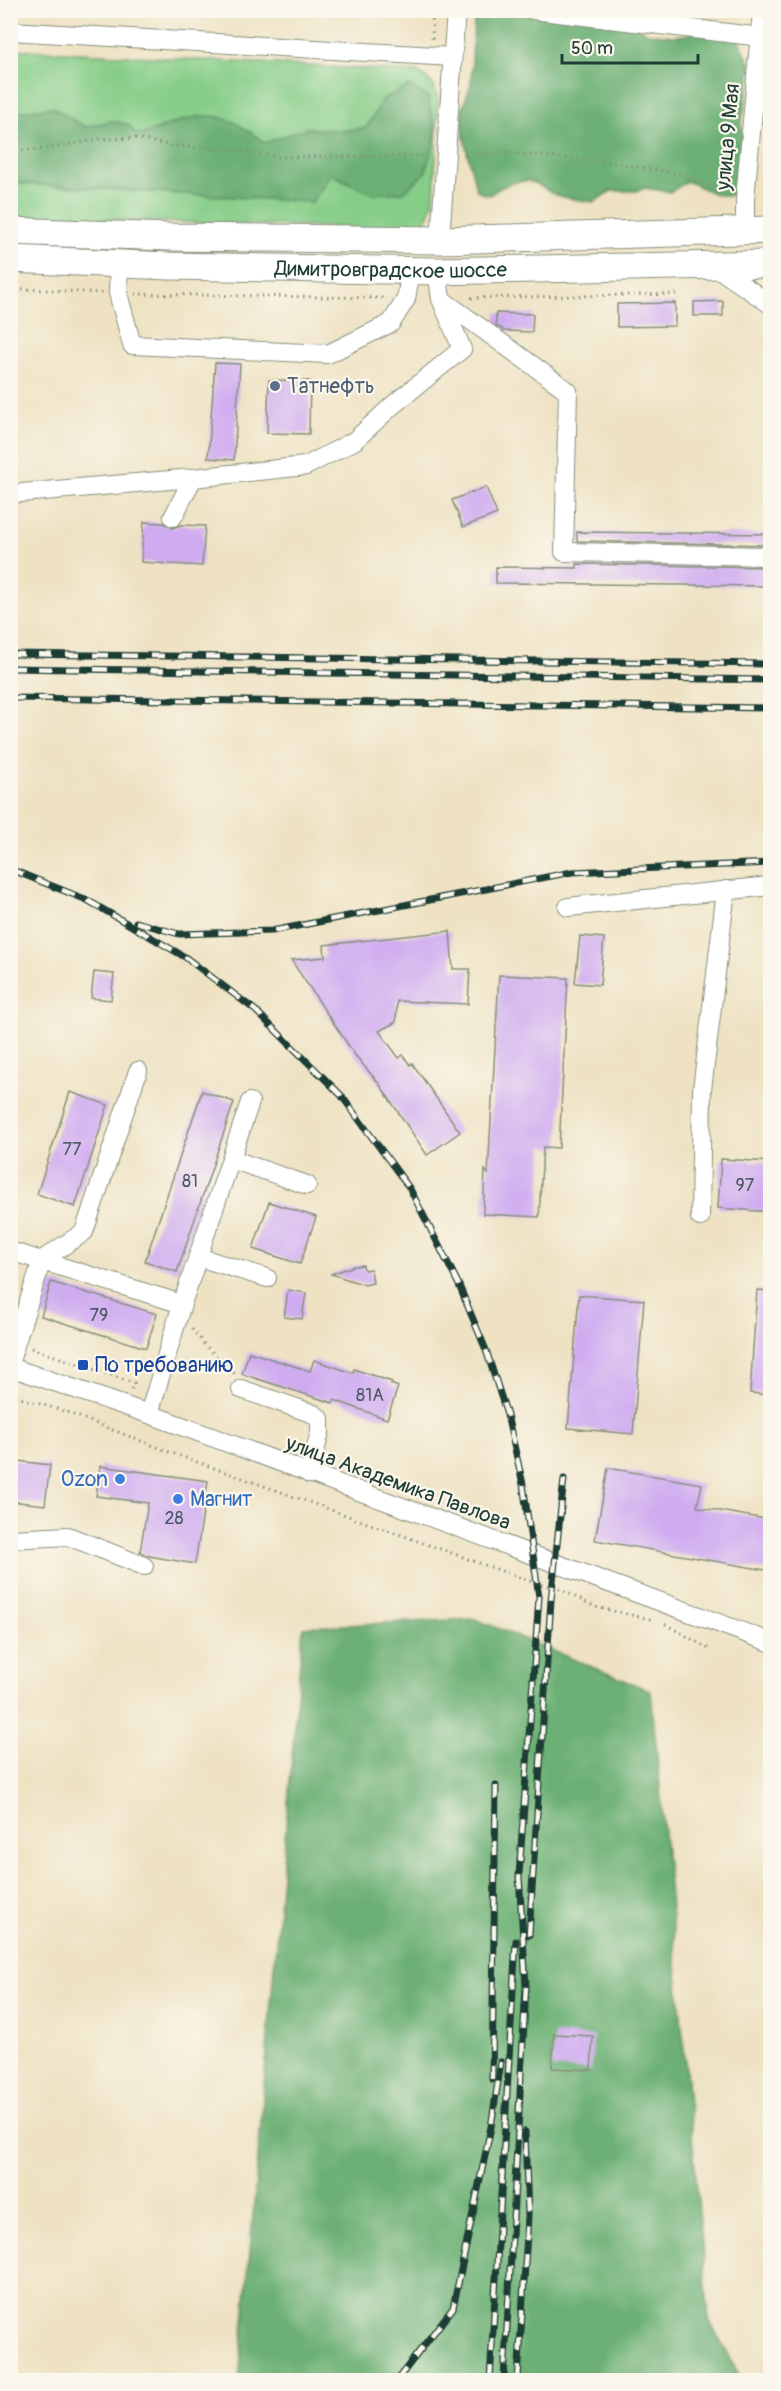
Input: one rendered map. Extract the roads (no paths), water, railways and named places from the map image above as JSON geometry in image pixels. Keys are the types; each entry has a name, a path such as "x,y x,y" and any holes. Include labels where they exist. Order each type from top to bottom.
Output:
{"highway":[{"name":"Димитровградское шоссе","path":"10,231 168,237 440,240 758,231"},
{"name":"Димитровградское шоссе","path":"10,259 119,265 424,271 771,264"}],"street":[{"path":"440,240 456,10"},
{"path":"534,10 765,38"},
{"name":"улица 9 Мая","path":"758,231 745,199 765,38 762,10"},
{"path":"10,31 452,57"},
{"path":"712,264 771,304"},
{"path":"10,494 306,466 354,441 393,405 462,349 441,299 424,271 392,322 328,354 132,345 118,293 119,265"},
{"path":"441,299 567,391 564,552 771,556"},
{"path":"172,518 193,478"},
{"path":"568,907 771,886"},
{"path":"700,1217 702,1090 726,890"},
{"path":"10,1361 42,1260 84,1232 138,1071"},
{"path":"149,1414 182,1304 250,1102"},
{"path":"231,1159 307,1185"},
{"path":"10,1251 182,1304"},
{"path":"198,1257 267,1278"},
{"name":"улица Академика Павлова","path":"10,1367 149,1414 771,1642"},
{"path":"241,1389 314,1414 320,1419 320,1432 309,1474"},
{"path":"10,1539 68,1536 144,1566"}],"railway":[{"path":"10,654 770,664"},
{"path":"10,668 770,680"},
{"path":"10,698 770,708"},
{"path":"136,922 179,934 272,931 572,872 770,863"},
{"path":"10,869 87,900 185,957 255,1010 341,1095 410,1189 458,1283 486,1350 507,1415 523,1484 539,1597 519,1875 526,1986 504,2380"},
{"path":"529,1935 551,1600 564,1479"},
{"path":"492,2079 496,1786"},
{"path":"490,2380 516,1941"},
{"path":"397,2380 453,2308 491,2127 501,2062"},
{"path":"518,2380 528,2216 525,2132"}],"place":[{"name":"Татнефть","path":"275,386"},
{"name":"По требованию","path":"83,1365"},
{"name":"Ozon","path":"120,1479"},
{"name":"Магнит","path":"178,1499"}]}
